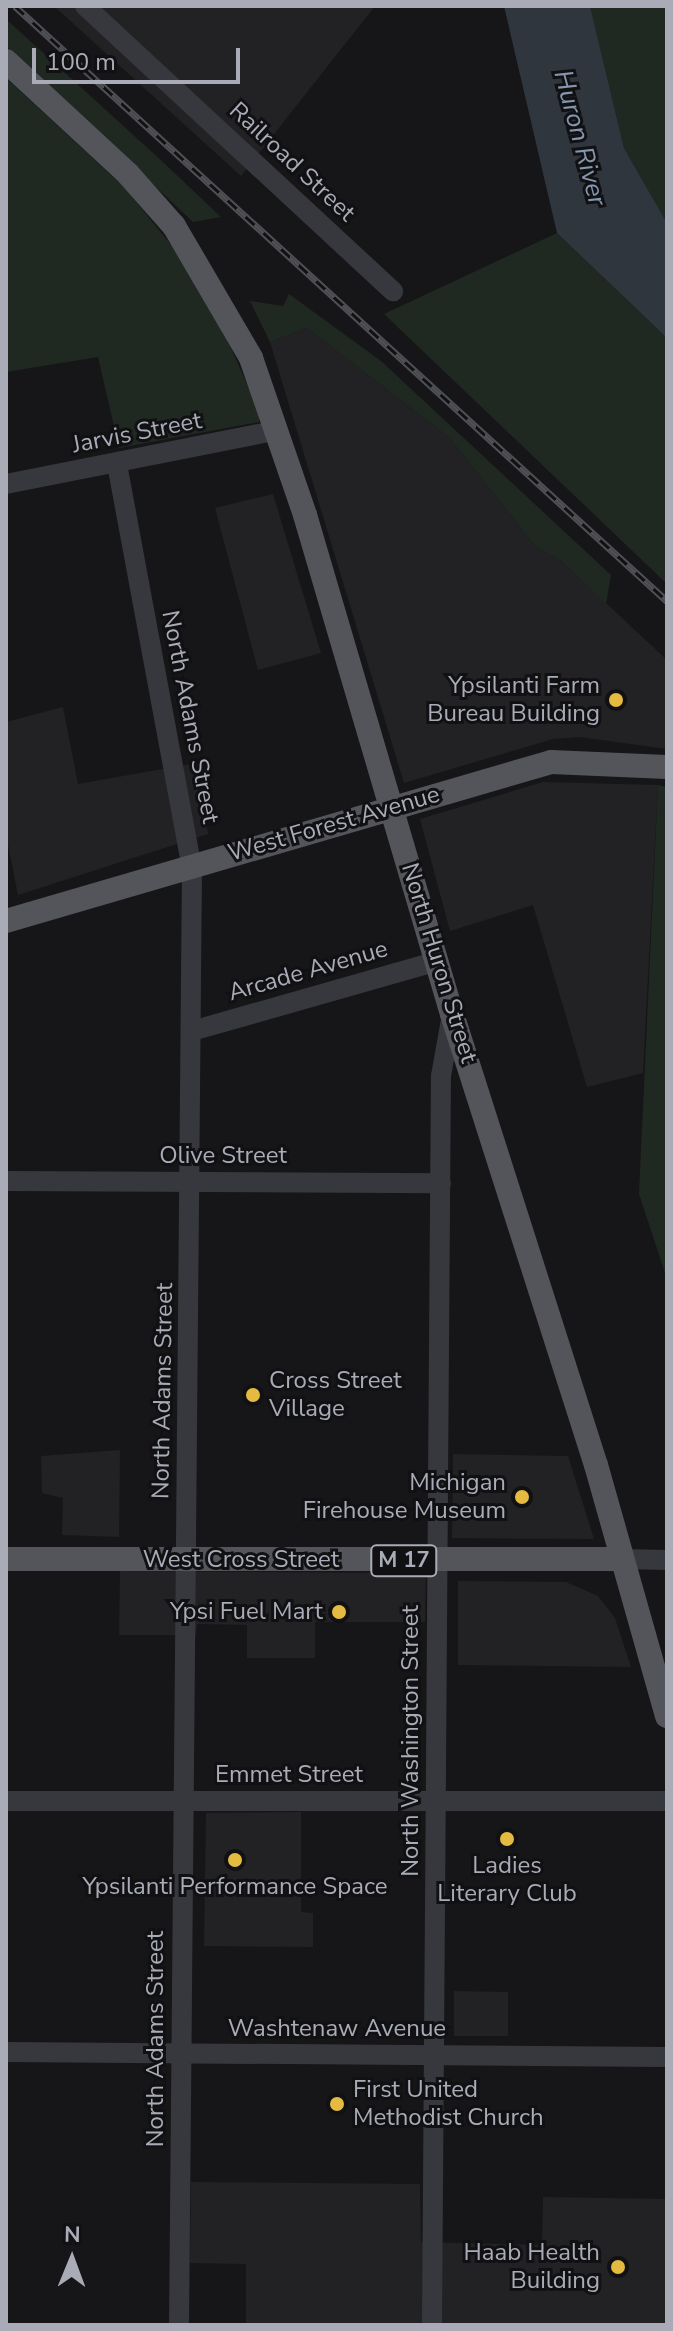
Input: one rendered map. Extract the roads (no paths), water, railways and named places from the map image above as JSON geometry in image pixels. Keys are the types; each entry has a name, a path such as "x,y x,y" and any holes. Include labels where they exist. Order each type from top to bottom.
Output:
{"main road":[{"name":"North Huron Street","path":"6,61 113,159 174,226 231,316 278,430 452,1014 622,1559 667,1716"},
{"name":"West Forest Avenue","path":"6,921 551,762 667,767"},
{"name":"West Cross Street","path":"6,1559 622,1559"}],"street":[{"name":"Railroad Street","path":"85,6 393,291"},
{"name":"Jarvis Street","path":"6,484 278,430"},
{"name":"North Adams Street","path":"117,464 192,867 179,2325"},
{"name":"Arcade Avenue","path":"192,1031 438,961"},
{"name":"North Washington Street","path":"432,2325 441,1076 452,1014"},
{"name":"Olive Street","path":"6,1181 441,1183"},
{"name":"West Cross Street","path":"622,1559 667,1560"},
{"name":"Emmet Street","path":"6,1801 667,1801"},
{"name":"Washtenaw Avenue","path":"6,2052 667,2057"}],"water":[{"name":"Huron River","path":"504,6 590,6 624,148 667,223 667,338 557,233"}],"railway":[{"path":"15,6 667,601"}],"place":[{"name":"Ypsilanti Farm Bureau Building","path":"616,700"},
{"name":"Cross Street Village","path":"253,1395"},
{"name":"Michigan Firehouse Museum","path":"522,1497"},
{"name":"Ypsi Fuel Mart","path":"339,1612"},
{"name":"Ladies Literary Club","path":"507,1839"},
{"name":"Ypsilanti Performance Space","path":"235,1860"},
{"name":"First United Methodist Church","path":"337,2104"},
{"name":"Haab Health Building","path":"618,2267"}]}
